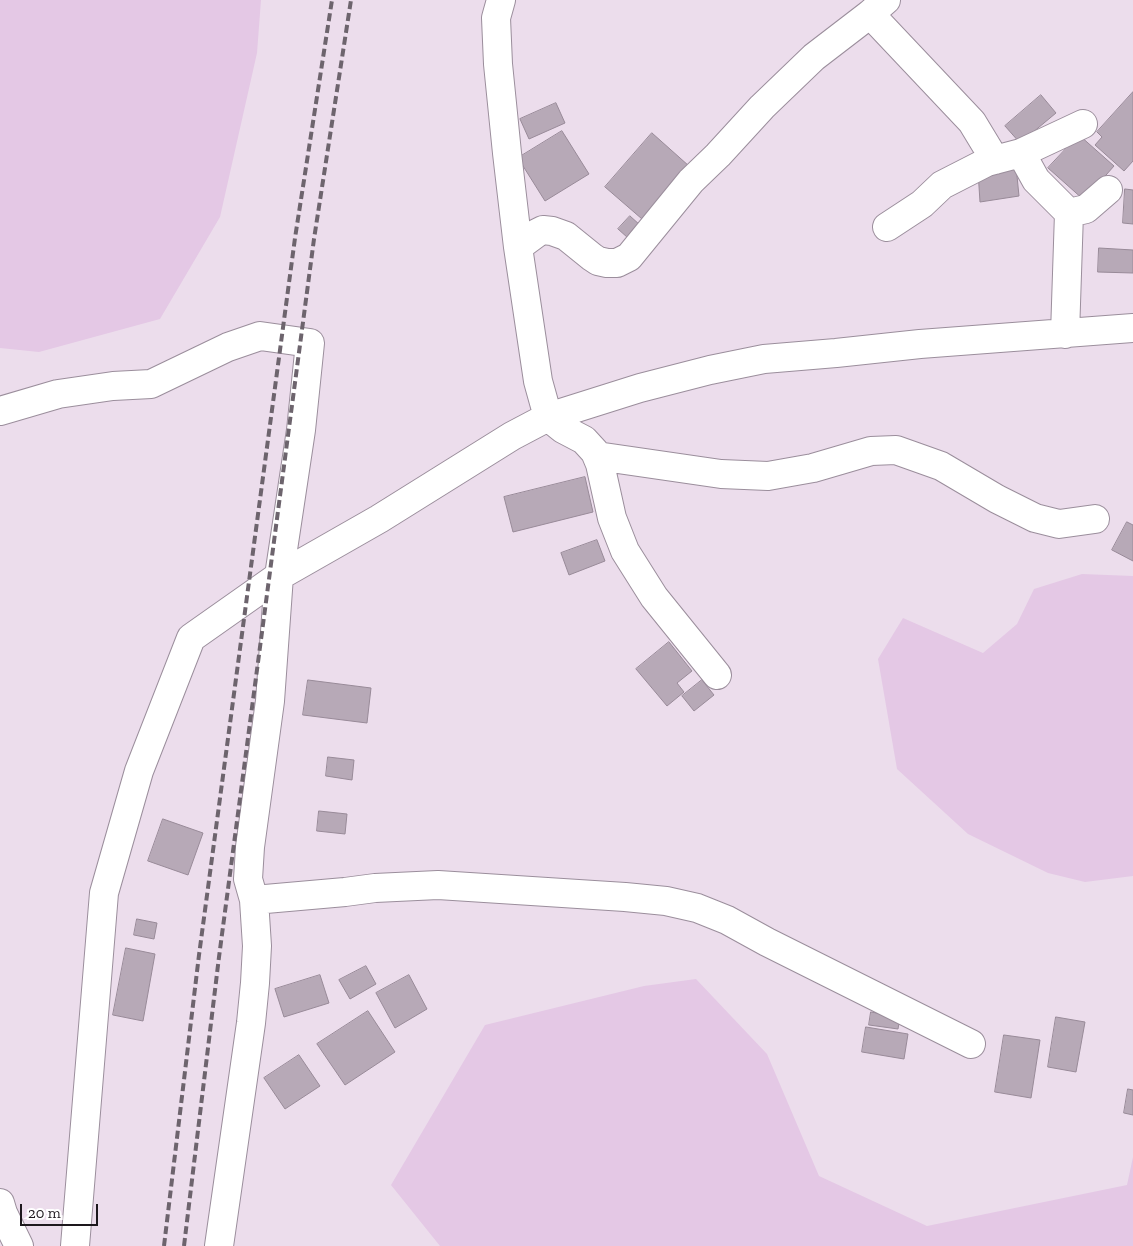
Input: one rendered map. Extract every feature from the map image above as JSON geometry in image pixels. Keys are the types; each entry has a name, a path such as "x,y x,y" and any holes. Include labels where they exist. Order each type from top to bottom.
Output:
{"street":[{"path":"501,0 496,18 498,64 507,153 518,246 538,381 548,416 563,429 584,440 595,452 600,464 612,518 625,550 654,597 717,675"},
{"path":"518,246 536,233 543,230 552,230 566,236 598,261 607,263 617,262 628,256 691,181 762,108 814,57 878,7 972,122 995,160"},
{"path":"888,227 922,204 942,186 986,162 1021,153 1083,124"},
{"path":"1021,153 1036,180 1069,213 1065,334"},
{"path":"1069,213 1086,209 1108,190"},
{"path":"75,1246 104,894 139,771 191,638 279,576 379,519 512,436 548,416 640,388 710,370 764,359 920,344 1133,328"},
{"path":"0,411 58,394 113,386 151,384 228,347 260,336 310,343 301,430 279,576 270,701 250,847 248,878 254,900 256,946 251,1023 219,1246"},
{"path":"597,456 722,474 768,476 813,468 871,451 896,450 941,466 997,499 1035,518 1060,524 1095,519"},
{"path":"254,900 375,888 438,885 624,896 697,908 727,920 971,1044"},
{"path":"0,1202 3,1213 19,1246"}],"shaded area":[{"path":"0,0 261,0 257,53 220,217 160,319 39,352 0,348"},
{"path":"1082,574 1133,576 1133,876 1085,882 1048,873 968,834 897,769 878,659 903,618 983,653 1017,624 1034,589"},
{"path":"696,979 767,1054 819,1176 927,1226 1127,1185 1133,1157 1133,1246 440,1246 391,1185 485,1025 644,986"}],"building":[{"path":"1133,92 1133,161 1124,171 1095,145 1102,137 1097,132"},
{"path":"1041,95 1056,113 1020,143 1005,126"},
{"path":"556,103 565,123 529,139 520,119"},
{"path":"562,131 589,174 545,201 518,158"},
{"path":"652,133 689,166 642,219 605,187"},
{"path":"1079,135 1114,166 1084,200 1048,168"},
{"path":"1016,166 1019,196 980,202 978,171"},
{"path":"1125,189 1133,190 1133,224 1123,223"},
{"path":"630,216 640,225 628,238 618,229"},
{"path":"1099,248 1133,250 1133,273 1098,272"},
{"path":"585,477 593,512 513,532 504,497"},
{"path":"1127,522 1133,525 1133,561 1112,550"},
{"path":"597,540 605,561 569,575 561,553"},
{"path":"669,642 692,671 677,683 684,692 667,706 636,669"},
{"path":"308,680 371,688 367,723 303,715"},
{"path":"702,680 714,695 694,711 682,696"},
{"path":"328,757 354,760 352,780 326,776"},
{"path":"319,811 347,814 345,834 317,831"},
{"path":"163,819 203,833 188,875 148,861"},
{"path":"137,919 157,923 154,939 134,935"},
{"path":"126,948 155,954 143,1021 113,1015"},
{"path":"366,966 376,984 350,999 339,980"},
{"path":"320,975 329,1003 284,1017 275,989"},
{"path":"409,975 427,1009 395,1028 376,993"},
{"path":"368,1011 395,1052 345,1085 317,1044"},
{"path":"871,1012 900,1017 898,1029 869,1025"},
{"path":"1056,1017 1085,1022 1076,1072 1048,1067"},
{"path":"866,1027 908,1034 904,1059 862,1052"},
{"path":"1004,1035 1040,1040 1031,1098 995,1092"},
{"path":"299,1055 320,1086 285,1109 264,1078"},
{"path":"1128,1089 1133,1090 1133,1115 1124,1113"}],"railway":[{"path":"164,1246 199,955 295,238 332,0"},
{"path":"184,1246 219,957 314,239 351,0"}]}
